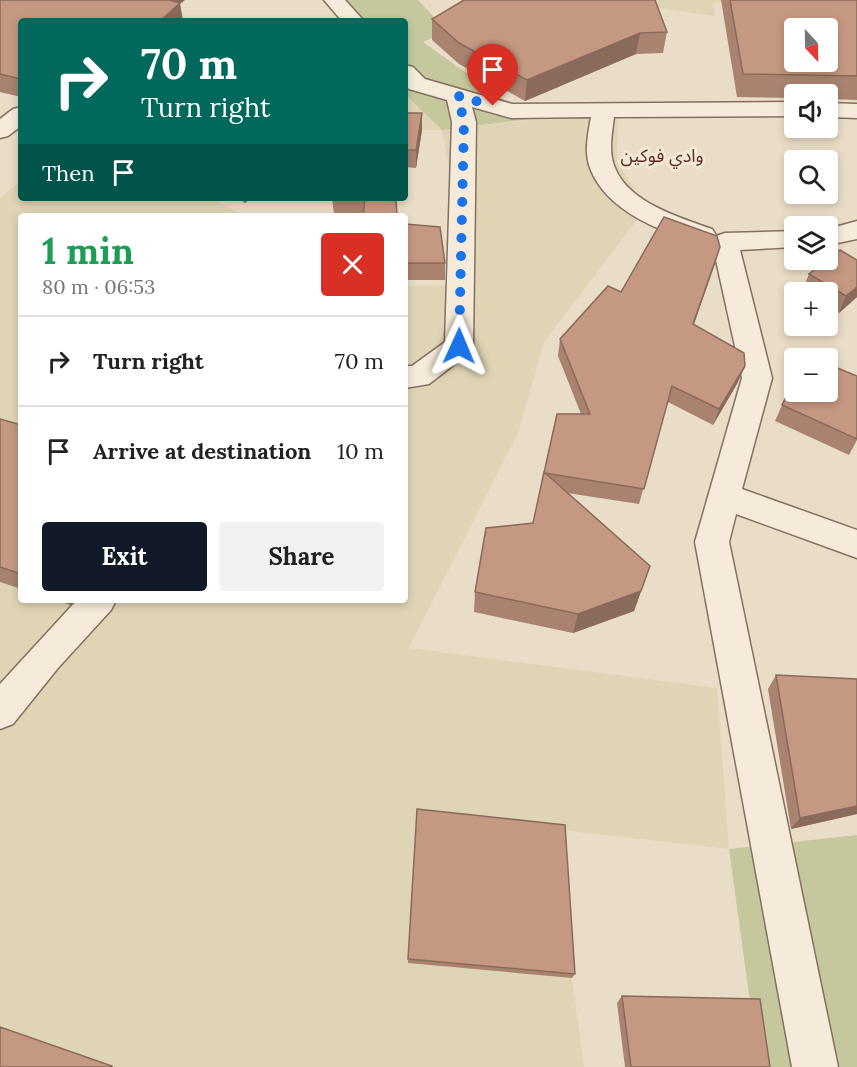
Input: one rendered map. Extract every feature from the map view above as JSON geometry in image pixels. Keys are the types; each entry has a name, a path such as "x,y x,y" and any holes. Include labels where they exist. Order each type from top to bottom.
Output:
{"street":[{"path":"334,0 350,18"},
{"path":"408,75 417,84 511,111 784,109"},
{"path":"408,377 419,376 459,346 464,122 458,96"},
{"path":"0,107 18,113"},
{"path":"603,109 599,153 609,184 659,220 725,242 784,239"},
{"path":"838,110 857,111"},
{"path":"0,131 18,116"},
{"path":"838,237 857,229"},
{"path":"725,242 757,378 712,542 815,1067"},
{"path":"724,495 857,544"},
{"path":"0,712 45,657 96,603"}],"shaded area":[{"path":"600,0 857,0 857,7 713,2 715,16"},
{"path":"408,97 442,130 408,130"},
{"path":"618,110 617,161 646,208 544,342 518,433 409,648 717,688 729,849 417,814 409,963 572,978 584,1067 111,1067 0,1029 0,582 18,588 18,603 72,605 74,603 408,603 408,286 470,285 442,130"},
{"path":"18,183 18,201 216,201 241,213 18,213 18,442 0,436 0,198"}],"green space":[{"path":"330,0 418,0 447,31 423,42 531,119 442,130 408,97 408,18 337,18"},
{"path":"857,835 857,1067 759,1067 729,849"}],"building":[{"path":"0,0 169,0 180,3 163,18 18,18 18,78 0,74"},
{"path":"464,0 655,0 667,32 640,33 527,80 459,43 432,19"},
{"path":"730,0 857,0 857,76 743,74"},
{"path":"408,113 422,113 416,150 408,150"},
{"path":"365,201 396,201 397,213 363,213"},
{"path":"664,217 717,236 720,247 693,324 744,353 745,366 719,409 672,386 644,489 544,473 557,414 590,414 560,339 608,286 621,292"},
{"path":"408,224 440,227 445,263 408,263"},
{"path":"840,250 857,260 857,287 846,296 838,291 838,282 822,282 809,274 814,270 838,270 838,252"},
{"path":"838,368 857,376 857,439 782,405 784,401 838,402"},
{"path":"0,419 18,424 18,573 0,567"},
{"path":"544,472 650,566 641,591 578,614 475,592 486,528 533,523"},
{"path":"776,675 857,679 857,806 800,818"},
{"path":"417,809 565,825 575,974 408,959"},
{"path":"622,996 760,999 770,1067 631,1067"},
{"path":"0,1027 112,1066 112,1067 0,1067"}],"district":[{"name":"وادي فوكين","path":"662,155"}],"route":[{"path":"459,346 464,122 458,96 493,106"}]}
